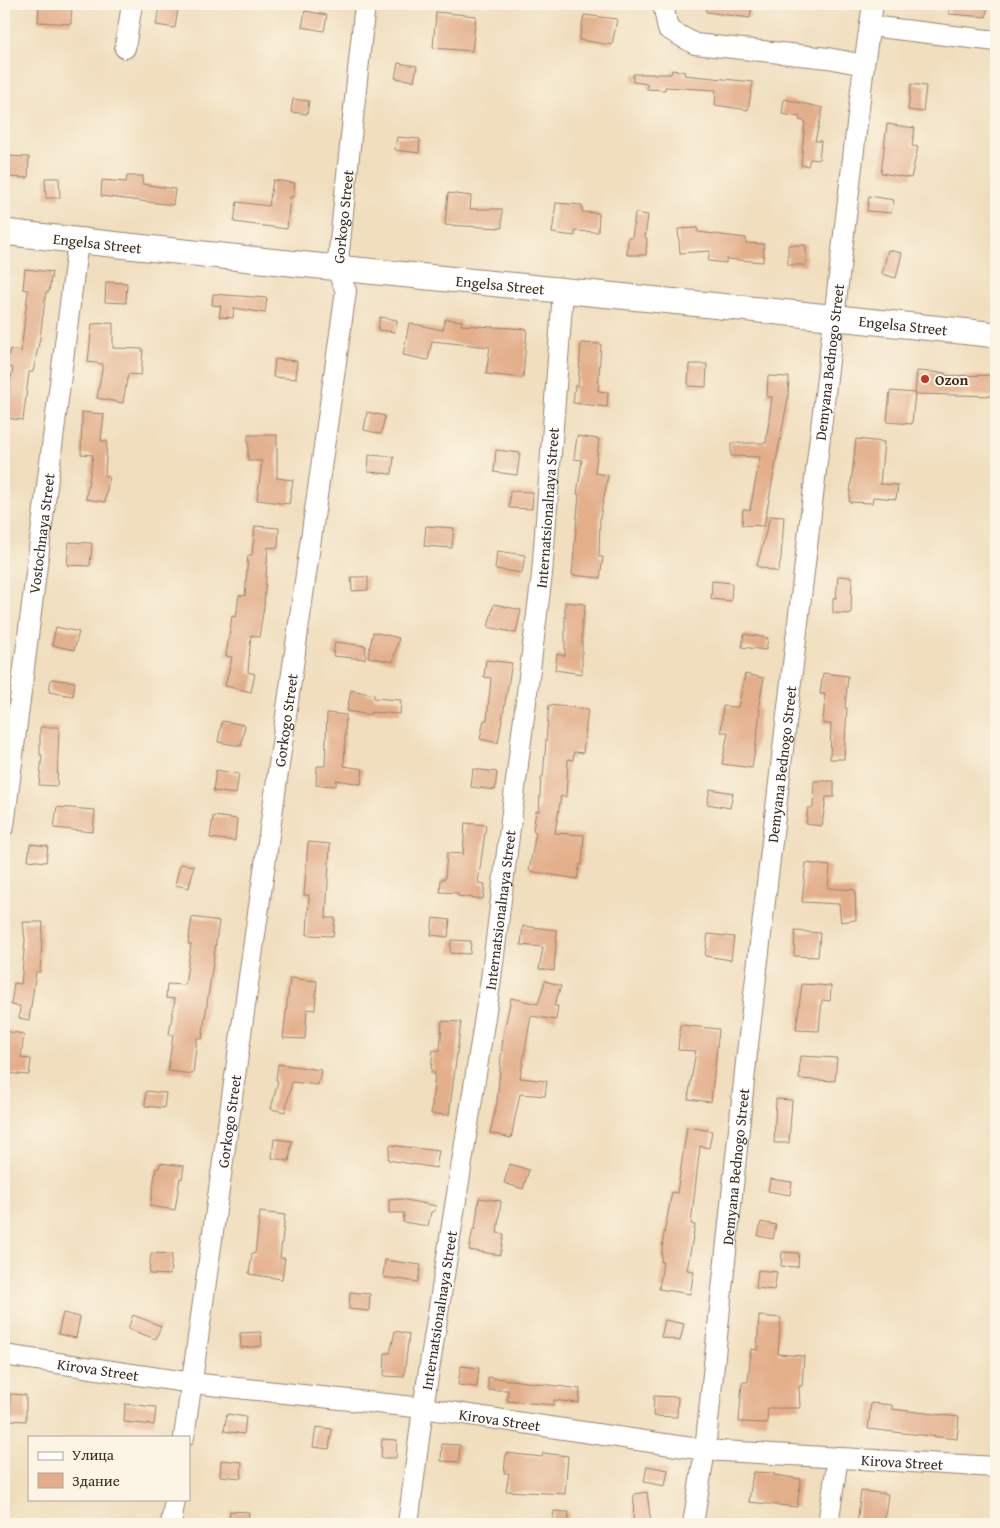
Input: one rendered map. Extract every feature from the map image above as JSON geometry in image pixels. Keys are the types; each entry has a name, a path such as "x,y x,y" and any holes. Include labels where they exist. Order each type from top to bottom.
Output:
{"street":[{"path":"125,48 132,4"},
{"name":"Gorkogo Street","path":"184,1436 346,291 337,270 365,4"},
{"path":"662,4 668,29 695,44 828,58 864,65"},
{"name":"Demyana Bednogo Street","path":"693,1524 705,1450 748,1053 836,317 864,65 873,4"},
{"path":"870,26 996,41"},
{"name":"Engelsa Street","path":"4,232 337,270 836,317 996,335"},
{"name":"Vostochnaya Street","path":"4,826 78,241"},
{"name":"Internatsionalnaya Street","path":"408,1524 423,1408 491,979 540,584 563,292"},
{"name":"Kirova Street","path":"4,1354 192,1383 423,1408 705,1450 996,1467"},
{"path":"828,1524 838,1457"},
{"path":"171,1524 175,1500"}],"building":[{"path":"39,4 72,4 71,24 38,22"},
{"path":"706,4 752,4 750,18 706,12"},
{"path":"949,4 988,4 986,17 949,14"},
{"path":"160,5 178,8 175,28 156,25"},
{"path":"305,11 327,15 324,31 302,27"},
{"path":"436,12 476,16 472,51 433,48"},
{"path":"584,15 617,19 612,45 579,40"},
{"path":"398,63 417,66 414,81 395,78"},
{"path":"672,70 685,72 684,75 753,82 748,110 715,105 716,90 665,87 665,90 647,89 647,84 633,82 633,74 671,74"},
{"path":"911,84 926,86 923,112 908,110"},
{"path":"293,99 309,101 307,114 291,112"},
{"path":"784,99 823,108 815,141 821,141 819,160 810,159 808,166 801,165 805,121 799,120 800,117 782,114"},
{"path":"887,124 915,128 912,146 918,147 911,178 881,173"},
{"path":"397,137 420,139 419,153 395,150"},
{"path":"4,156 29,157 28,178 4,177"},
{"path":"127,176 143,176 142,184 175,189 173,205 101,196 102,180 126,182"},
{"path":"45,178 59,178 60,198 46,198"},
{"path":"273,180 295,183 293,197 290,197 287,229 234,222 237,202 269,206"},
{"path":"448,193 471,196 470,209 502,209 502,228 445,225"},
{"path":"869,196 894,200 891,213 867,211"},
{"path":"556,203 582,205 582,212 599,213 598,232 575,231 575,236 552,233"},
{"path":"635,213 648,215 645,238 647,238 646,255 627,255 628,237 632,238"},
{"path":"697,228 698,232 746,238 746,243 764,244 763,262 726,259 726,263 708,261 710,251 680,253 678,229"},
{"path":"788,245 806,245 806,265 788,265"},
{"path":"888,250 902,253 896,278 882,274"},
{"path":"25,269 52,272 49,292 46,292 33,372 29,372 23,420 4,418 4,404 6,404 13,368 6,366 10,349 21,352 28,290 23,289"},
{"path":"106,282 127,283 126,303 105,302"},
{"path":"213,294 267,298 265,313 234,308 233,318 219,317 221,306 212,305"},
{"path":"380,317 397,320 395,332 378,330"},
{"path":"445,319 462,321 461,325 527,329 523,378 486,374 490,347 432,341 428,360 403,355 409,323 443,330"},
{"path":"113,323 113,348 143,349 141,375 128,374 123,403 97,398 103,364 88,362 92,324"},
{"path":"581,343 601,344 598,391 608,392 607,407 573,403 575,385 578,386"},
{"path":"275,359 297,361 296,379 273,377"},
{"path":"689,364 707,364 706,387 688,386"},
{"path":"917,371 945,373 945,376 996,375 996,396 915,394"},
{"path":"768,376 789,377 788,398 764,526 742,525 743,509 750,510 760,457 731,456 731,443 766,443 772,397 767,397"},
{"path":"890,391 915,393 912,424 887,422"},
{"path":"82,412 104,414 101,441 107,441 105,476 109,477 105,502 86,499 93,455 81,454"},
{"path":"367,412 385,416 381,434 364,430"},
{"path":"248,435 277,435 277,478 293,480 289,504 257,500 262,461 248,461"},
{"path":"577,436 599,439 595,473 608,475 600,518 599,557 603,557 600,578 572,575 579,494 577,494 582,460 574,459"},
{"path":"856,439 884,442 880,484 898,485 896,499 873,497 872,503 849,502"},
{"path":"496,450 520,453 517,475 494,472"},
{"path":"369,455 394,457 392,474 368,472"},
{"path":"510,491 533,492 532,509 509,508"},
{"path":"770,516 784,517 778,572 757,566"},
{"path":"255,526 279,528 278,548 268,547 264,607 259,637 251,635 248,672 255,674 251,692 225,686 232,657 226,656 232,616 236,617 239,595 245,596 248,555 252,555"},
{"path":"426,526 454,528 452,548 424,546"},
{"path":"69,542 92,543 90,566 67,565"},
{"path":"497,551 525,555 522,573 495,569"},
{"path":"838,576 852,577 851,614 833,613 833,598 836,598"},
{"path":"351,577 368,577 368,590 352,591"},
{"path":"712,581 732,583 731,601 711,599"},
{"path":"565,602 585,604 582,620 582,674 555,670 557,654 565,656"},
{"path":"494,604 521,610 516,633 488,627"},
{"path":"56,627 79,632 74,650 52,645"},
{"path":"373,632 399,638 393,662 368,657"},
{"path":"744,634 768,638 766,650 742,647"},
{"path":"335,642 366,646 365,659 333,656"},
{"path":"486,660 512,663 498,743 480,739 484,720 487,720 491,678 484,677"},
{"path":"823,673 848,676 844,759 830,759 831,724 823,724 825,694 820,694"},
{"path":"745,674 764,678 758,709 760,709 752,768 722,764 728,732 721,732 723,706 738,707"},
{"path":"51,679 75,682 73,696 49,692"},
{"path":"351,690 374,695 374,698 401,700 400,714 370,712 370,715 347,711"},
{"path":"549,705 588,709 583,753 574,752 573,760 568,759 566,797 561,796 555,833 584,835 582,865 580,864 577,879 529,871 536,832 533,831 536,811 539,811"},
{"path":"327,713 346,715 344,766 363,769 361,784 336,780 336,786 316,785 317,766 325,766"},
{"path":"222,721 245,725 241,746 218,742"},
{"path":"40,727 59,727 57,786 39,785 42,755 40,755"},
{"path":"473,769 497,772 495,790 471,787"},
{"path":"216,770 239,774 236,794 213,791"},
{"path":"814,781 834,781 834,797 826,797 822,826 806,824 808,808 813,808"},
{"path":"710,789 733,793 730,808 707,804"},
{"path":"57,807 95,810 93,832 54,828"},
{"path":"213,816 237,819 235,841 210,838"},
{"path":"465,823 486,825 478,883 485,884 483,899 458,896 458,893 440,892 441,879 445,879 447,853 463,854"},
{"path":"308,842 330,844 326,918 335,918 333,936 307,935 309,895 304,895"},
{"path":"30,844 48,846 46,862 28,860"},
{"path":"806,863 830,866 828,888 855,890 856,920 841,922 839,904 802,902"},
{"path":"180,864 194,866 189,888 175,885"},
{"path":"192,917 219,921 202,1039 197,1038 193,1074 168,1071 173,1035 169,1034 175,999 166,998 167,984 185,985 191,944 188,944"},
{"path":"433,918 450,920 448,937 431,935"},
{"path":"23,922 43,922 40,972 36,972 29,1020 19,1018 20,1006 11,1005 14,983 21,984 25,940"},
{"path":"523,926 557,930 554,971 539,969 543,947 521,945"},
{"path":"795,931 820,933 818,957 794,956"},
{"path":"708,934 734,937 731,960 705,956"},
{"path":"451,940 471,941 470,954 450,953"},
{"path":"290,978 317,981 315,1010 307,1009 305,1039 283,1038"},
{"path":"545,981 561,986 554,1006 558,1006 556,1020 531,1016 520,1078 547,1081 545,1096 520,1094 511,1138 490,1133 497,1102 503,1036 511,998 538,1004"},
{"path":"802,984 831,986 830,1001 822,1000 819,1031 796,1030"},
{"path":"442,1021 461,1022 449,1115 431,1114 435,1073 431,1073 433,1050 440,1051"},
{"path":"680,1025 719,1029 711,1102 688,1099 696,1051 678,1050"},
{"path":"4,1031 24,1034 21,1058 31,1059 29,1075 4,1073"},
{"path":"800,1056 837,1058 835,1081 799,1079"},
{"path":"278,1064 321,1070 318,1085 292,1082 285,1112 271,1109 278,1081 276,1080"},
{"path":"146,1091 166,1093 164,1108 145,1106"},
{"path":"776,1099 792,1100 789,1143 774,1143"},
{"path":"687,1127 712,1131 709,1148 700,1146 691,1224 695,1225 687,1270 694,1271 690,1294 659,1289 663,1262 661,1262 663,1239 672,1192 677,1193"},
{"path":"274,1139 292,1141 289,1161 272,1158"},
{"path":"390,1145 439,1151 436,1168 388,1160"},
{"path":"160,1163 184,1166 182,1179 180,1178 175,1210 150,1206 156,1168 159,1168"},
{"path":"510,1164 529,1170 523,1189 504,1183"},
{"path":"770,1179 792,1182 790,1195 768,1191"},
{"path":"479,1198 501,1201 497,1233 504,1234 500,1255 469,1250 473,1229 475,1229"},
{"path":"401,1199 436,1206 435,1211 431,1212 428,1226 403,1222 404,1213 389,1213 389,1200"},
{"path":"260,1212 285,1215 280,1258 285,1258 282,1279 249,1274 252,1253 255,1254"},
{"path":"761,1222 776,1225 773,1239 758,1236"},
{"path":"782,1252 799,1253 798,1267 781,1266"},
{"path":"151,1253 172,1254 170,1275 149,1274"},
{"path":"385,1260 421,1265 418,1282 383,1277"},
{"path":"758,1270 777,1272 774,1290 756,1288"},
{"path":"350,1292 370,1294 369,1311 349,1309"},
{"path":"63,1313 80,1317 76,1338 58,1334"},
{"path":"133,1315 161,1326 156,1339 128,1329"},
{"path":"759,1316 781,1318 778,1354 804,1356 802,1386 799,1386 800,1408 768,1408 767,1423 739,1422 742,1382 748,1382 751,1349 757,1350"},
{"path":"665,1320 684,1324 680,1341 661,1337"},
{"path":"395,1331 409,1334 404,1377 384,1376 385,1353 390,1353"},
{"path":"261,1332 262,1346 241,1348 240,1333"},
{"path":"461,1366 479,1368 477,1387 458,1385"},
{"path":"488,1377 580,1389 579,1403 554,1400 554,1405 507,1401 508,1390 488,1390"},
{"path":"10,1394 26,1395 26,1421 10,1420"},
{"path":"654,1396 678,1397 677,1417 653,1416"},
{"path":"871,1403 892,1405 892,1409 959,1417 957,1439 868,1429"},
{"path":"125,1404 156,1407 154,1425 124,1422"},
{"path":"227,1414 246,1417 244,1434 224,1431"},
{"path":"316,1427 332,1429 329,1449 313,1447"},
{"path":"382,1439 397,1440 396,1458 381,1458"},
{"path":"442,1444 460,1445 459,1462 441,1461"},
{"path":"506,1453 542,1457 543,1453 568,1456 565,1494 506,1491 509,1473 504,1473"},
{"path":"221,1460 242,1462 241,1478 220,1476"},
{"path":"647,1466 668,1470 665,1486 644,1482"},
{"path":"753,1472 774,1473 774,1475 801,1479 797,1507 749,1502"},
{"path":"861,1491 888,1494 884,1524 857,1524"},
{"path":"647,1492 651,1524 633,1524 634,1494"},
{"path":"230,1511 249,1512 248,1524 229,1524"},
{"path":"554,1511 569,1512 568,1524 552,1524"}],"place":[{"name":"Ozon","path":"925,379"}]}
